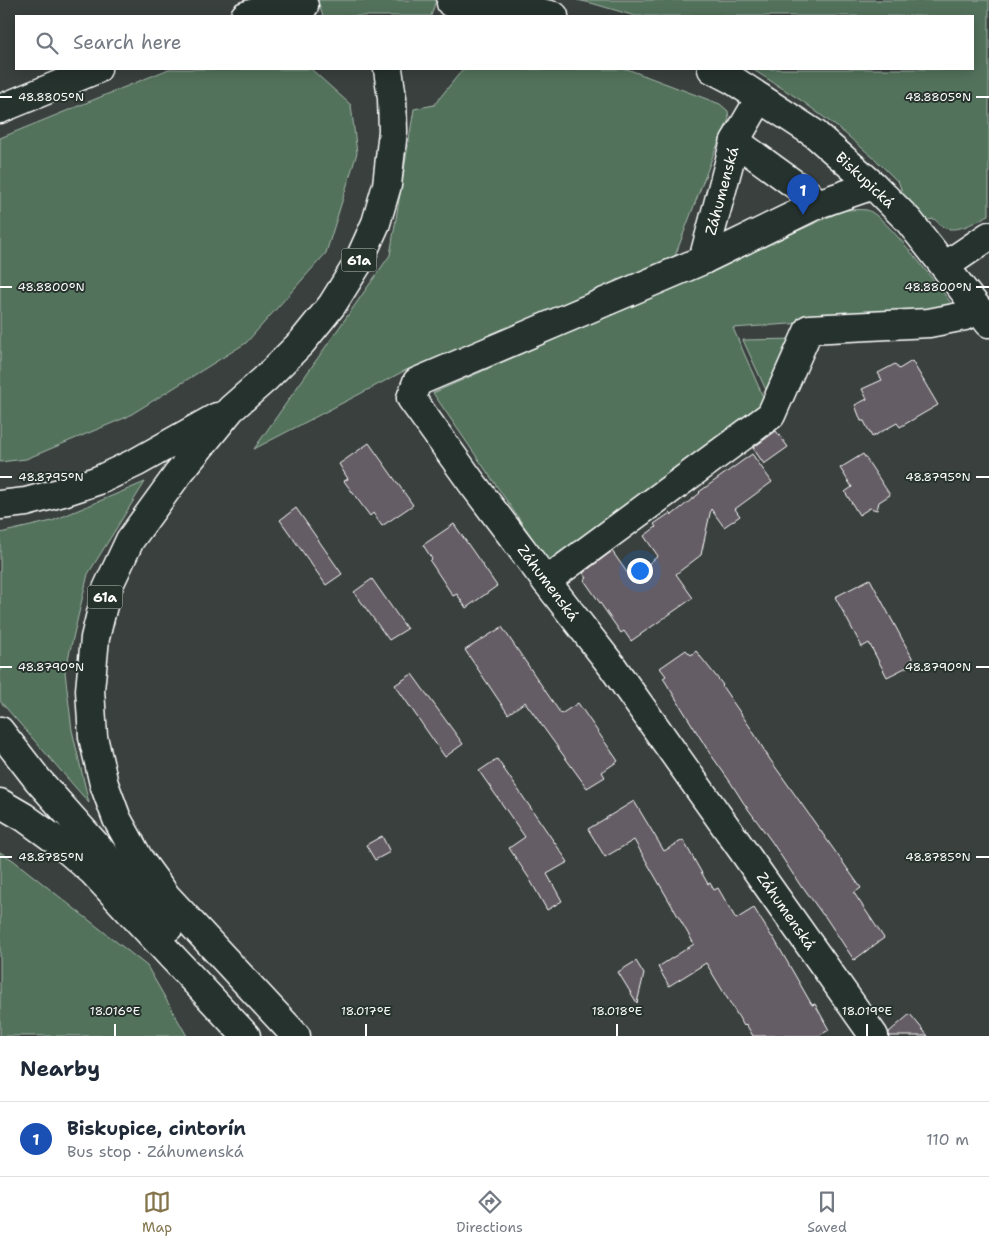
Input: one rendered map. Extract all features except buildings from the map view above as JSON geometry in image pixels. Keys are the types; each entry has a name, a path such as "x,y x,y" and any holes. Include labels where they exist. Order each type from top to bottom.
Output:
{"street":[{"path":"450,6 488,2 549,15"},
{"path":"248,15 260,11 305,8"},
{"path":"0,109 96,70"},
{"name":"61a","path":"296,1036 166,896 139,859 117,819 104,784 93,737 90,690 94,638 107,588 130,540 178,474 231,409 266,379 302,342 332,305 357,265 376,223 387,185 393,131 392,98 388,70"},
{"name":"Biskupická","path":"714,70 733,80 815,134 873,185 909,221 984,316"},
{"name":"Záhumenská","path":"703,260 735,141 760,98"},
{"path":"735,141 808,194 818,204"},
{"name":"Záhumenská","path":"873,185 818,204 703,260 417,382 411,398 472,483 612,666 874,1036"},
{"path":"945,266 989,236"},
{"path":"546,581 772,415 809,329 929,322 965,316 984,316"},
{"name":"61a","path":"0,505 26,502 99,480 137,462 231,409"},
{"path":"0,731 52,795 176,935 271,1036"},
{"path":"0,803 58,841 92,871 246,1036"}],"green space":[{"path":"317,0 436,0 431,15 323,15"},
{"path":"577,0 989,0 989,215 967,226 955,229 943,227 934,219 928,220 905,201 899,183 876,160 841,130 802,101 754,70 974,70 974,15 632,15"},
{"path":"167,70 312,70 351,105 357,153 326,253 246,343 127,417 26,459 0,462 0,138"},
{"path":"462,70 630,70 720,104 728,111 729,119 714,153 672,264 404,371 254,449 390,255 414,109 434,105"},
{"path":"844,210 867,210 876,215 900,239 958,312 733,328 768,408 552,567 433,393"},
{"path":"797,339 772,403 743,340"},
{"path":"145,482 88,574 65,672 72,730 89,803 0,701 0,533 52,521"},
{"path":"0,852 13,860 147,966 187,1036 0,1036"}],"place":[{"name":"Biskupice, cintorín","path":"803,215"}]}
